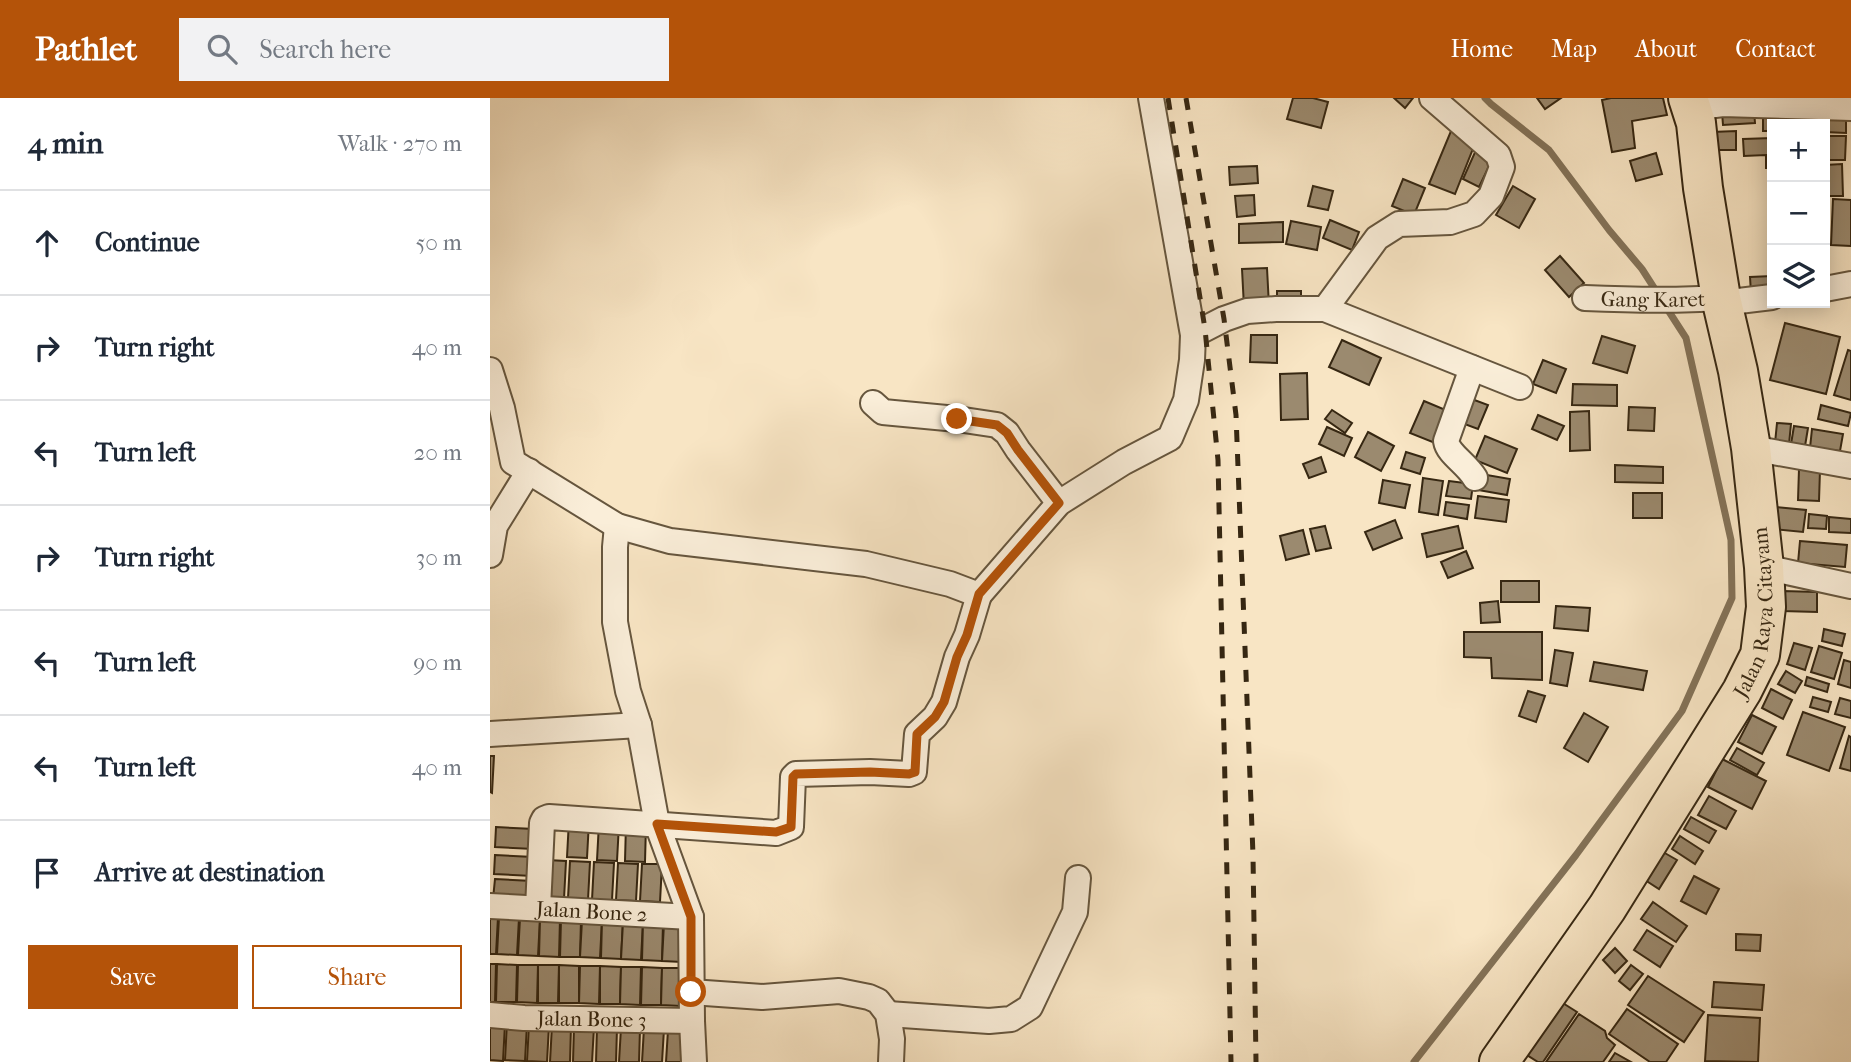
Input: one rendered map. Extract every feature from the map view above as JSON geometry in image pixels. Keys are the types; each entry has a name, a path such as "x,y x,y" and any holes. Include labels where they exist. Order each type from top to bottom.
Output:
{"main road":[{"name":"Jalan Raya Citayam","path":"1499,1062 1607,908 1742,691 1760,655 1766,607 1751,448 1738,371 1712,300 1696,123 1689,103"}],"street":[{"path":"538,908 542,823 549,817 776,832 791,827 793,777 796,774 915,772 917,734 935,717 944,702 979,594 1059,503 1124,462 1170,438 1186,400 1193,335 1152,98"},
{"path":"1325,309 1377,237 1399,224 1450,222 1474,214 1491,196 1502,167 1498,155 1432,98"},
{"path":"1689,103 1851,108"},
{"path":"1830,288 1851,284"},
{"name":"Gang Karet","path":"1585,298 1638,301 1767,296"},
{"path":"1193,335 1224,318 1247,311 1325,309 1520,387"},
{"path":"1472,368 1446,441 1447,449 1466,465 1475,478"},
{"path":"490,370 502,408 511,464 490,555"},
{"path":"873,403 883,412 997,425 1007,433 1059,503"},
{"path":"1751,448 1851,466"},
{"path":"511,464 617,526 670,541 866,564 950,584 979,594"},
{"path":"617,526 615,622 628,691 639,725 657,824 691,917 694,1062"},
{"path":"1764,567 1851,586"},
{"path":"490,734 639,725"},
{"path":"888,1014 989,1021 1011,1018 1030,1007 1075,912 1078,878"},
{"name":"Jalan Bone 2","path":"490,906 691,917"},
{"path":"691,992 762,997 839,991 869,997 878,1001 888,1014 892,1039 891,1062"},
{"name":"Jalan Bone 3","path":"490,1015 692,1021"}],"building":[{"path":"1293,98 1313,98 1328,102 1321,128 1287,119"},
{"path":"1394,98 1413,98 1405,108"},
{"path":"1537,98 1561,98 1545,109"},
{"path":"1663,98 1667,115 1632,121 1635,148 1612,152 1602,100"},
{"path":"1754,110 1755,123 1723,125 1722,112"},
{"path":"1763,113 1777,113 1777,119 1767,119 1767,131 1763,131"},
{"path":"1815,118 1846,119 1846,133 1830,132 1830,119"},
{"path":"1451,131 1476,141 1455,194 1429,184"},
{"path":"1736,131 1736,150 1713,150 1712,132"},
{"path":"1830,136 1846,136 1845,160 1830,160"},
{"path":"1767,138 1767,168 1766,155 1744,156 1743,139"},
{"path":"1476,150 1493,158 1479,187 1463,179"},
{"path":"1656,153 1662,174 1636,181 1630,161"},
{"path":"1842,164 1843,196 1830,196 1830,165"},
{"path":"1257,166 1258,183 1230,185 1229,167"},
{"path":"1403,179 1425,188 1414,215 1392,206"},
{"path":"1313,186 1333,191 1328,210 1308,206"},
{"path":"1513,186 1535,199 1519,228 1496,215"},
{"path":"1254,195 1255,215 1237,217 1235,196"},
{"path":"1833,199 1851,200 1851,246 1831,245"},
{"path":"1330,220 1359,232 1352,250 1323,238"},
{"path":"1291,221 1321,227 1317,250 1286,244"},
{"path":"1283,222 1283,242 1239,243 1239,224"},
{"path":"1560,256 1584,283 1569,297 1545,270"},
{"path":"1267,268 1269,306 1244,307 1242,269"},
{"path":"1767,276 1767,293 1751,293 1750,277"},
{"path":"1277,291 1301,291 1301,305 1277,305"},
{"path":"1785,323 1840,337 1826,394 1770,380"},
{"path":"1251,335 1277,335 1277,363 1250,362"},
{"path":"1602,336 1635,346 1627,373 1593,363"},
{"path":"1342,340 1381,358 1369,385 1329,367"},
{"path":"1848,350 1851,351 1851,400 1834,395"},
{"path":"1543,360 1566,369 1556,393 1533,384"},
{"path":"1307,373 1308,419 1281,420 1280,374"},
{"path":"1573,384 1617,385 1617,406 1572,405"},
{"path":"1469,398 1488,405 1478,429 1459,422"},
{"path":"1424,401 1448,411 1435,443 1410,433"},
{"path":"1821,405 1851,413 1848,426 1818,419"},
{"path":"1629,407 1655,408 1654,431 1628,430"},
{"path":"1332,410 1352,423 1345,433 1325,419"},
{"path":"1589,411 1590,450 1570,451 1570,412"},
{"path":"1538,415 1564,426 1557,440 1532,429"},
{"path":"1777,423 1791,424 1789,444 1775,443"},
{"path":"1794,426 1808,428 1805,446 1791,444"},
{"path":"1327,427 1352,438 1344,456 1319,444"},
{"path":"1812,429 1843,434 1840,451 1810,448"},
{"path":"1368,432 1394,446 1381,471 1355,457"},
{"path":"1485,436 1517,449 1507,473 1475,460"},
{"path":"1406,452 1425,458 1420,474 1401,468"},
{"path":"1321,457 1326,472 1309,478 1303,464"},
{"path":"1615,465 1663,467 1663,483 1615,482"},
{"path":"1799,469 1820,470 1819,501 1798,500"},
{"path":"1481,474 1510,479 1507,495 1478,490"},
{"path":"1423,478 1443,481 1438,515 1419,512"},
{"path":"1383,480 1410,485 1405,508 1379,503"},
{"path":"1449,481 1473,484 1471,499 1446,496"},
{"path":"1633,493 1662,493 1662,518 1633,518"},
{"path":"1478,496 1509,500 1506,522 1475,518"},
{"path":"1446,502 1469,505 1467,519 1444,515"},
{"path":"1776,507 1806,510 1803,532 1774,529"},
{"path":"1809,514 1827,516 1826,529 1808,528"},
{"path":"1829,517 1851,519 1851,533 1829,532"},
{"path":"1395,520 1402,538 1373,550 1365,532"},
{"path":"1325,526 1331,548 1316,551 1310,529"},
{"path":"1458,526 1463,548 1427,557 1422,534"},
{"path":"1303,530 1309,554 1286,560 1280,536"},
{"path":"1800,541 1847,545 1845,567 1798,563"},
{"path":"1466,551 1473,568 1448,578 1441,562"},
{"path":"1501,581 1539,581 1539,602 1501,602"},
{"path":"1783,591 1817,592 1817,612 1782,611"},
{"path":"1498,601 1500,622 1481,623 1480,603"},
{"path":"1556,606 1590,608 1588,631 1554,628"},
{"path":"1824,629 1845,634 1842,646 1822,641"},
{"path":"1464,632 1542,632 1542,680 1492,678 1491,658 1464,657"},
{"path":"1794,643 1812,648 1805,670 1787,664"},
{"path":"1819,646 1842,653 1834,679 1811,672"},
{"path":"1555,650 1573,653 1567,686 1550,683"},
{"path":"1844,660 1851,662 1851,688 1838,684"},
{"path":"1594,662 1647,671 1643,690 1590,681"},
{"path":"1786,671 1802,681 1795,693 1778,684"},
{"path":"1807,677 1829,684 1827,692 1805,685"},
{"path":"1771,689 1792,700 1783,719 1762,708"},
{"path":"1528,691 1545,696 1536,722 1519,716"},
{"path":"1813,697 1831,702 1828,712 1810,707"},
{"path":"1840,698 1851,701 1851,718 1835,714"},
{"path":"1803,712 1845,727 1829,771 1787,755"},
{"path":"1584,713 1608,727 1588,762 1564,748"},
{"path":"1752,715 1776,727 1762,754 1738,742"},
{"path":"1849,736 1851,737 1851,771 1840,768"},
{"path":"1737,748 1764,763 1757,775 1730,760"},
{"path":"490,756 494,756 492,793 490,792"},
{"path":"1722,759 1766,781 1752,809 1708,787"},
{"path":"1709,796 1736,811 1726,829 1698,815"},
{"path":"1691,817 1716,831 1709,843 1684,829"},
{"path":"569,820 589,821 587,858 567,857"},
{"path":"599,823 619,824 617,861 597,860"},
{"path":"626,824 646,825 645,862 625,861"},
{"path":"496,827 534,829 533,849 495,847"},
{"path":"1680,836 1703,851 1695,864 1672,849"},
{"path":"1663,852 1677,860 1659,889 1645,880"},
{"path":"495,855 533,857 532,876 494,874"},
{"path":"547,860 566,861 564,899 545,898"},
{"path":"570,861 590,862 588,900 568,898"},
{"path":"594,862 614,863 612,900 592,900"},
{"path":"618,863 638,864 636,901 616,900"},
{"path":"642,864 662,864 660,902 640,901"},
{"path":"1694,876 1719,889 1706,914 1681,901"},
{"path":"495,879 532,881 531,901 493,899"},
{"path":"1653,902 1687,926 1676,942 1641,919"},
{"path":"490,916 498,917 496,954 490,954"},
{"path":"499,917 519,918 517,955 497,954"},
{"path":"520,918 540,919 538,956 518,955"},
{"path":"540,919 560,919 559,957 539,956"},
{"path":"561,919 581,920 580,957 560,957"},
{"path":"582,920 602,920 600,958 580,957"},
{"path":"602,920 623,921 621,959 601,958"},
{"path":"623,922 643,922 641,960 621,959"},
{"path":"643,922 663,923 662,961 642,960"},
{"path":"664,923 683,924 682,962 662,961"},
{"path":"1647,930 1673,946 1660,967 1634,950"},
{"path":"1736,934 1761,935 1760,951 1736,950"},
{"path":"1615,948 1627,961 1615,973 1603,960"},
{"path":"490,964 496,964 495,1002 490,1002"},
{"path":"497,964 517,965 516,1002 496,1002"},
{"path":"518,965 538,965 537,1003 517,1002"},
{"path":"538,965 559,965 558,1003 538,1003"},
{"path":"559,965 579,966 579,1003 559,1003"},
{"path":"1631,965 1643,974 1630,990 1619,981"},
{"path":"580,966 600,966 599,1004 579,1003"},
{"path":"600,966 621,967 620,1004 600,1004"},
{"path":"621,967 641,967 640,1005 620,1004"},
{"path":"642,967 662,968 661,1005 641,1005"},
{"path":"662,968 682,968 681,1006 661,1005"},
{"path":"1648,976 1704,1012 1684,1042 1628,1005"},
{"path":"1714,982 1764,985 1762,1010 1712,1007"},
{"path":"1558,1000 1577,1012 1543,1062 1538,1062 1522,1052"},
{"path":"1627,1009 1678,1044 1666,1062 1650,1062 1609,1034"},
{"path":"1579,1014 1605,1031 1607,1038 1615,1045 1603,1062 1546,1062"},
{"path":"1708,1015 1760,1018 1758,1062 1705,1061"},
{"path":"507,1022 527,1024 525,1061 505,1060"},
{"path":"490,1023 505,1024 503,1061 490,1060"},
{"path":"529,1024 549,1025 547,1062 527,1061"},
{"path":"552,1025 571,1026 570,1062 550,1062"},
{"path":"574,1026 594,1027 592,1062 573,1062"},
{"path":"597,1027 617,1028 616,1062 596,1062"},
{"path":"621,1028 640,1029 639,1062 619,1062"},
{"path":"644,1028 664,1029 662,1062 642,1062"},
{"path":"668,1030 687,1031 686,1062 666,1062"},
{"path":"1615,1053 1631,1062 1609,1062"}],"waterway":[{"path":"1485,98 1549,150 1642,269 1658,294"},
{"path":"1414,1062 1576,855 1682,711 1732,598 1731,540 1686,338 1666,307"}],"railway":[{"path":"1168,98 1205,329 1218,460 1231,1062"},
{"path":"1186,98 1224,319 1236,415 1253,855 1256,1062"}],"route":[{"path":"691,992 691,917 657,824 783,831 791,827 793,777 796,774 915,772 917,734 935,717 944,702 979,594 1059,503 1007,433 997,425 957,419"}]}
